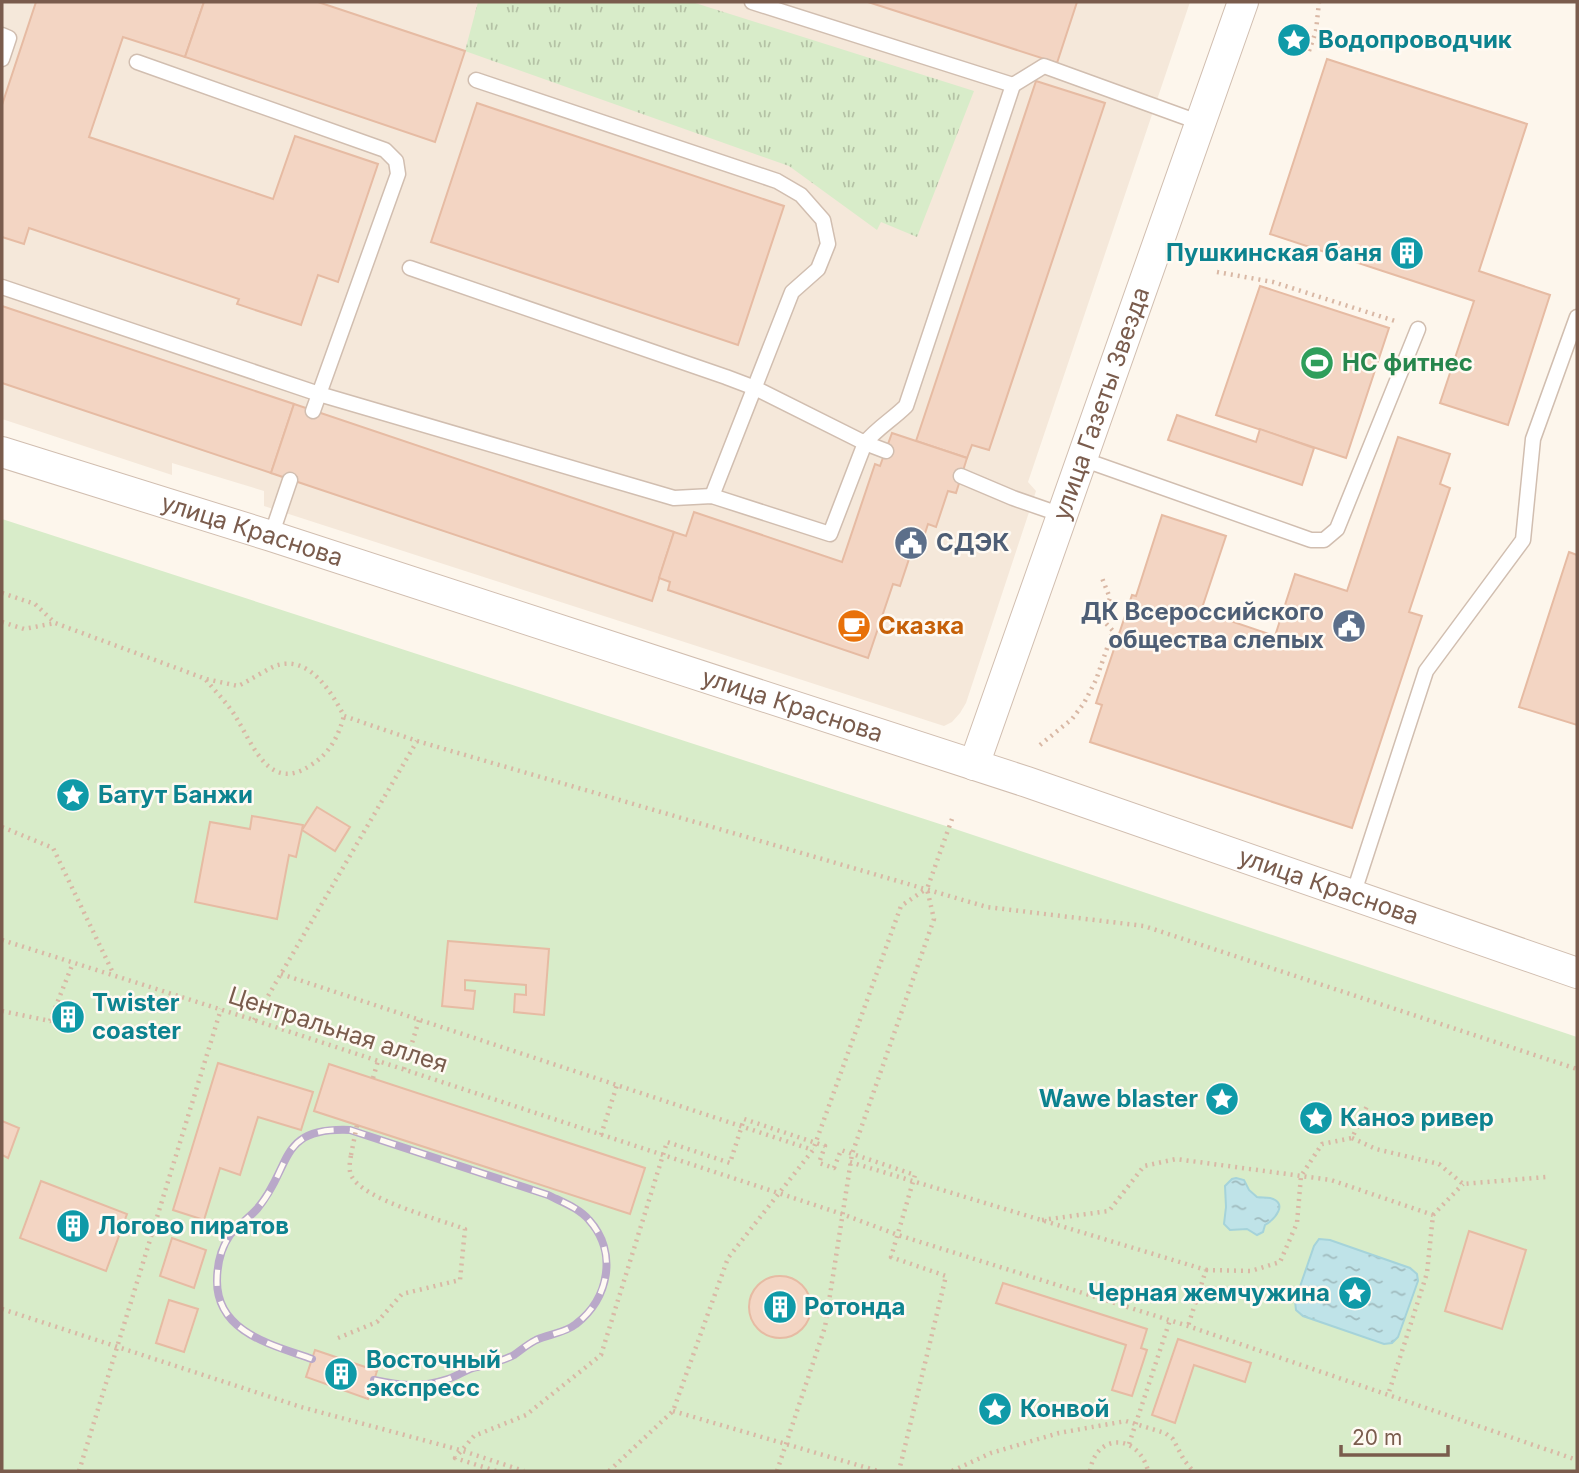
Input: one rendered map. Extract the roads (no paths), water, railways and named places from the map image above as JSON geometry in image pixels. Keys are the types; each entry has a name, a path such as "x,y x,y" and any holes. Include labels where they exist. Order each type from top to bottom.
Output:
{"street":[{"name":"улица Газеты Звезда","path":"974,765 1243,2"},
{"name":"улица Краснова","path":"2,452 271,536 1027,782 1577,973"}],"lane":[{"path":"752,2 1013,85"},
{"path":"2,35 9,38 2,59"},
{"path":"137,62 385,150 396,161 398,174 313,411"},
{"path":"2,287 320,394 674,498 712,496 830,534 864,443 906,406 1013,85 1044,66 1201,123"},
{"path":"476,80 777,181 801,195 822,220 828,244 818,269 792,292 712,496"},
{"path":"410,268 755,388 864,443 886,451"},
{"path":"1353,895 1426,671 1523,540 1533,439 1577,317"},
{"path":"1082,459 1311,540 1324,540 1337,529 1418,329"},
{"path":"961,476 1062,515"},
{"path":"271,536 290,480"}],"water":[{"path":"1236,1178 1244,1180 1249,1190 1257,1197 1270,1198 1279,1203 1276,1215 1265,1225 1263,1232 1257,1235 1247,1229 1230,1230 1224,1224 1225,1186"},
{"name":"Черная жемчужина","path":"1319,1239 1330,1240 1410,1268 1417,1274 1418,1281 1398,1337 1392,1343 1384,1344 1303,1316 1296,1310 1295,1301 1314,1246"}],"railway":[{"path":"312,1359 265,1342 237,1325 226,1313 219,1299 217,1281 220,1257 230,1235 257,1209 289,1153 309,1135 350,1130 548,1195 580,1212 589,1220 604,1246 606,1275 596,1302 572,1327 536,1340 514,1355 438,1382 411,1385 374,1380"}],"place":[{"name":"Водопроводчик","path":"1294,40"},
{"name":"Пушкинская баня","path":"1407,253"},
{"name":"НС фитнес","path":"1317,363"},
{"name":"СДЭК","path":"911,543"},
{"name":"Сказка","path":"854,626"},
{"name":"ДК Всероссийского общества слепых","path":"1349,626"},
{"name":"Батут Банжи","path":"73,795"},
{"name":"Twister coaster","path":"68,1017"},
{"name":"Wawe blaster","path":"1222,1099"},
{"name":"Каноэ ривер","path":"1316,1118"},
{"name":"Логово пиратов","path":"73,1226"},
{"name":"Черная жемчужина","path":"1355,1293"},
{"name":"Ротонда","path":"780,1307"},
{"name":"Восточный экспресс","path":"341,1374"},
{"name":"Конвой","path":"995,1409"}]}
